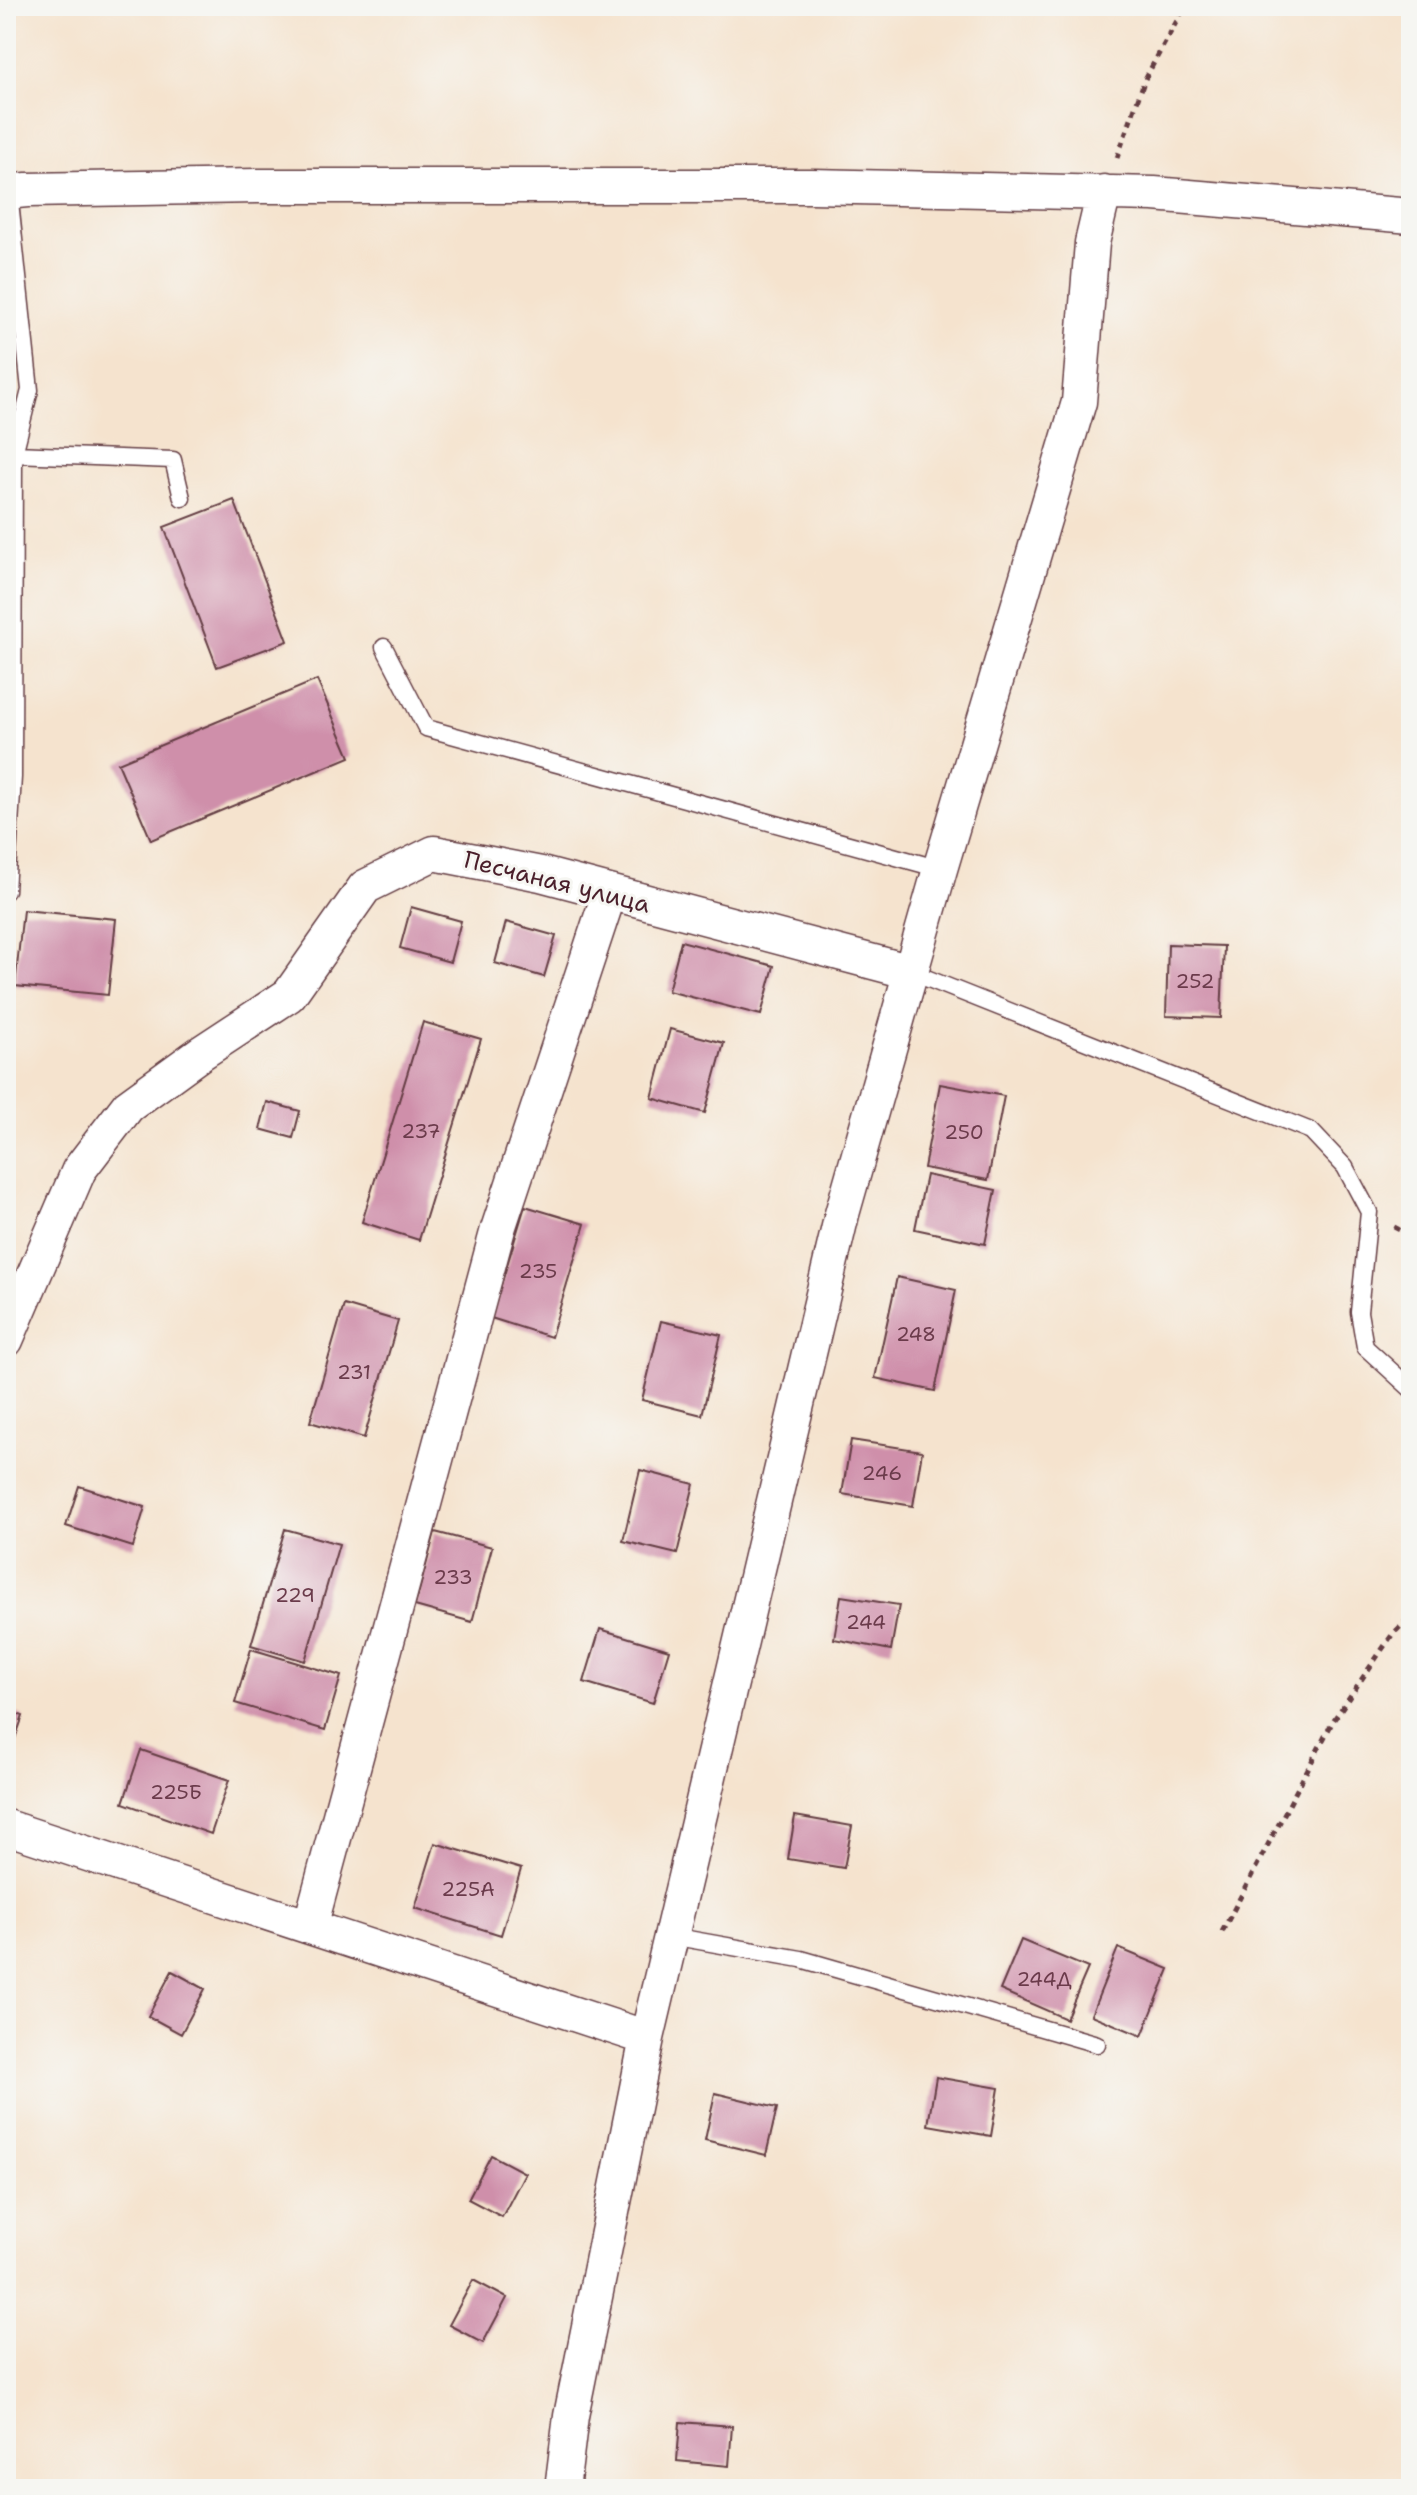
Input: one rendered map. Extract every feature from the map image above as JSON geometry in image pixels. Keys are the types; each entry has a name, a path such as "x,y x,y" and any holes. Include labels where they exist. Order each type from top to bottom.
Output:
{"street":[{"path":"8,192 257,186 812,186 1170,195 1411,216"},
{"path":"562,2489 571,2416 647,2038 842,1214 940,869 1079,402 1092,243 1104,192"},
{"name":"Песчаная улица","path":"6,1340 79,1170 128,1106 289,995 365,887 434,853 541,874 911,972"},
{"path":"310,1927 498,1229 609,894"},
{"path":"6,1827 647,2038"}],"lane":[{"path":"6,891 14,454 30,390 8,192"},
{"path":"14,454 173,460 182,498"},
{"path":"384,647 426,728 940,869"},
{"path":"911,972 1311,1131 1345,1167 1369,1212 1359,1312 1365,1347 1411,1389"},
{"path":"671,1936 801,1959 1097,2044"}],"path":[{"path":"1104,192 1145,79 1185,6"},
{"path":"1222,1932 1333,1721 1392,1635 1411,1616"}],"building":[{"path":"234,500 288,641 217,667 164,527"},
{"path":"317,680 350,757 151,840 118,763"},
{"path":"411,907 461,921 450,962 400,948"},
{"path":"23,910 116,919 108,995 15,986"},
{"path":"506,922 556,936 544,977 495,963"},
{"path":"681,941 774,966 761,1015 668,991"},
{"path":"1168,944 1224,946 1221,1018 1166,1016"},
{"path":"423,1022 481,1039 419,1240 362,1222"},
{"path":"670,1029 724,1043 705,1113 652,1098"},
{"path":"940,1084 1004,1096 988,1180 924,1168"},
{"path":"267,1102 300,1111 293,1138 260,1129"},
{"path":"926,1175 996,1190 985,1244 915,1229"},
{"path":"525,1206 585,1224 551,1337 491,1318"},
{"path":"897,1277 956,1290 935,1391 875,1378"},
{"path":"344,1305 398,1321 364,1438 310,1422"},
{"path":"661,1321 721,1335 702,1415 642,1400"},
{"path":"851,1440 922,1451 913,1506 842,1494"},
{"path":"640,1470 694,1484 677,1554 623,1541"},
{"path":"79,1486 145,1507 133,1547 66,1526"},
{"path":"285,1529 339,1544 305,1661 251,1645"},
{"path":"435,1532 492,1547 472,1622 415,1606"},
{"path":"841,1596 899,1605 891,1650 834,1639"},
{"path":"600,1629 669,1650 653,1703 584,1682"},
{"path":"251,1649 341,1676 325,1730 235,1703"},
{"path":"6,1710 23,1716 6,1764"},
{"path":"141,1750 229,1780 211,1834 123,1803"},
{"path":"795,1816 852,1826 844,1868 788,1859"},
{"path":"435,1843 521,1869 501,1935 415,1908"},
{"path":"1021,1940 1088,1968 1066,2019 1000,1990"},
{"path":"1118,1948 1169,1969 1142,2036 1091,2015"},
{"path":"172,1971 205,1989 181,2034 148,2016"},
{"path":"936,2077 999,2088 991,2136 928,2125"},
{"path":"715,2093 777,2108 766,2155 705,2140"},
{"path":"491,2155 525,2173 502,2217 468,2199"},
{"path":"473,2280 507,2298 483,2343 449,2325"},
{"path":"680,2422 732,2426 729,2466 677,2461"}]}
